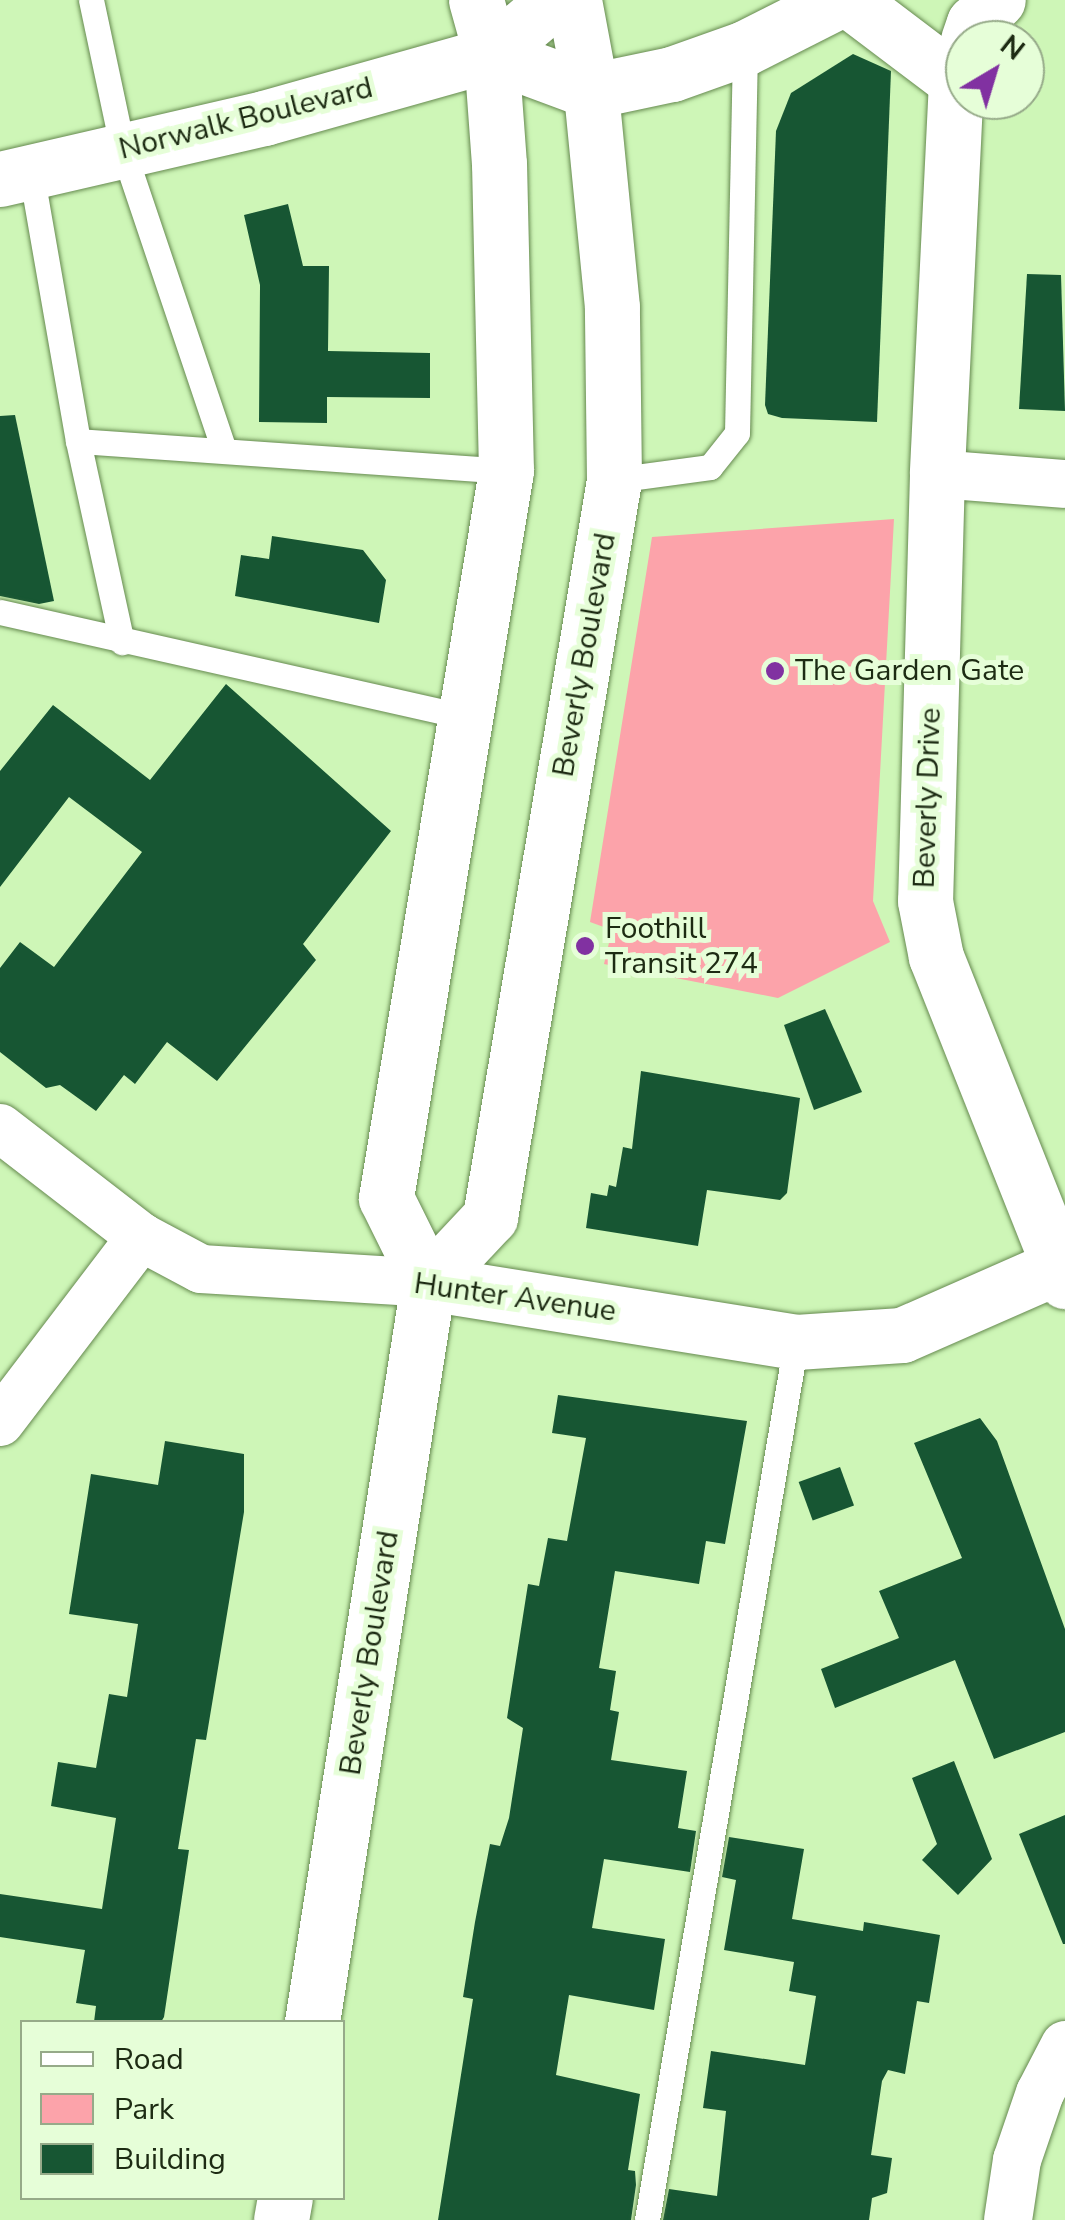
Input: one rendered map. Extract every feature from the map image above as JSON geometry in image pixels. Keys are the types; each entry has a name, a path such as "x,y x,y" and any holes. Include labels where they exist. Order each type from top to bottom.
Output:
{"main road":[{"path":"428,1283 386,1198 506,471 504,257 491,54 476,0"},
{"path":"491,54 555,0"},
{"name":"Beverly Boulevard","path":"312,2020 428,1283 490,1216 614,480 612,307 591,91 574,0"},
{"path":"491,54 591,91 672,74 745,48 840,0"},
{"path":"849,0 945,30"},
{"name":"Norwalk Boulevard","path":"15,176 264,118 491,54"},
{"name":"Beverly Drive","path":"965,120 937,474 925,900 936,957 1062,1273"},
{"name":"Hunter Avenue","path":"428,1283 796,1342 902,1336 1062,1273"}],"street":[{"path":"937,474 1065,484"},
{"name":"Hunter Avenue","path":"0,1128 140,1237 200,1269 428,1283"},
{"path":"0,1422 140,1237"},
{"path":"1008,2220 1017,2160 1040,2094 1065,2045"}],"lane":[{"path":"97,1 123,150 223,448"},
{"path":"614,480 710,467 737,433 745,48"},
{"path":"15,176 122,642"},
{"path":"78,441 223,448 506,471"},
{"path":"0,612 463,716"},
{"path":"647,2220 796,1342"}],"green space":[{"path":"894,519 873,901 890,942 778,998 604,964 612,930 590,922 652,537"}],"building":[{"path":"853,54 891,71 877,422 782,418 768,414 765,405 776,131 791,93"},
{"path":"288,204 303,266 329,266 328,351 430,353 430,398 327,397 327,423 259,422 260,285 244,215"},
{"path":"1027,274 1061,275 1065,411 1019,409"},
{"path":"15,415 54,601 39,604 0,596 0,416"},
{"path":"272,536 363,550 386,580 379,623 235,596 241,555 269,559"},
{"path":"226,684 391,831 303,944 316,960 217,1081 167,1042 135,1084 124,1075 96,1111 60,1085 46,1088 0,1052 0,968 20,942 54,967 142,852 69,797 0,887 0,771 53,705 150,780"},
{"path":"825,1009 862,1092 814,1110 784,1025"},
{"path":"641,1071 800,1098 787,1193 780,1200 707,1190 698,1246 586,1228 591,1193 607,1196 609,1185 616,1187 623,1147 632,1149"},
{"path":"558,1395 747,1421 725,1544 706,1541 699,1584 615,1571 599,1668 616,1671 610,1710 619,1712 611,1760 687,1771 678,1828 696,1831 690,1872 604,1859 592,1928 665,1939 654,2010 569,1995 556,2075 640,2094 628,2170 635,2171 636,2185 631,2220 438,2220 473,1999 463,1997 475,1922 490,1844 500,1846 509,1818 523,1728 507,1718 528,1584 539,1586 548,1538 567,1541 586,1438 552,1433"},
{"path":"980,1418 997,1441 1065,1629 1065,1732 994,1759 955,1660 835,1708 821,1669 899,1638 879,1591 962,1558 914,1443"},
{"path":"165,1441 244,1454 244,1512 206,1740 196,1739 178,1849 189,1850 164,2017 94,2020 96,2006 76,2003 85,1950 0,1937 0,1894 102,1909 116,1818 51,1806 58,1762 96,1768 109,1694 127,1697 138,1624 69,1614 91,1474 158,1485"},
{"path":"840,1467 854,1506 813,1521 799,1482"},
{"path":"954,1761 992,1859 958,1895 922,1860 937,1844 912,1778"},
{"path":"1065,1815 1065,1944 1063,1944 1019,1834"},
{"path":"729,1837 804,1849 792,1919 863,1931 864,1922 940,1935 929,2003 917,2001 905,2074 888,2070 882,2081 871,2155 892,2158 887,2193 872,2198 869,2220 663,2220 669,2189 717,2196 726,2111 703,2108 711,2051 805,2065 816,1996 789,1991 794,1962 724,1950 736,1880 722,1877"}],"place":[{"name":"The Garden Gate","path":"775,671"},
{"name":"Foothill Transit 274","path":"585,946"}]}
